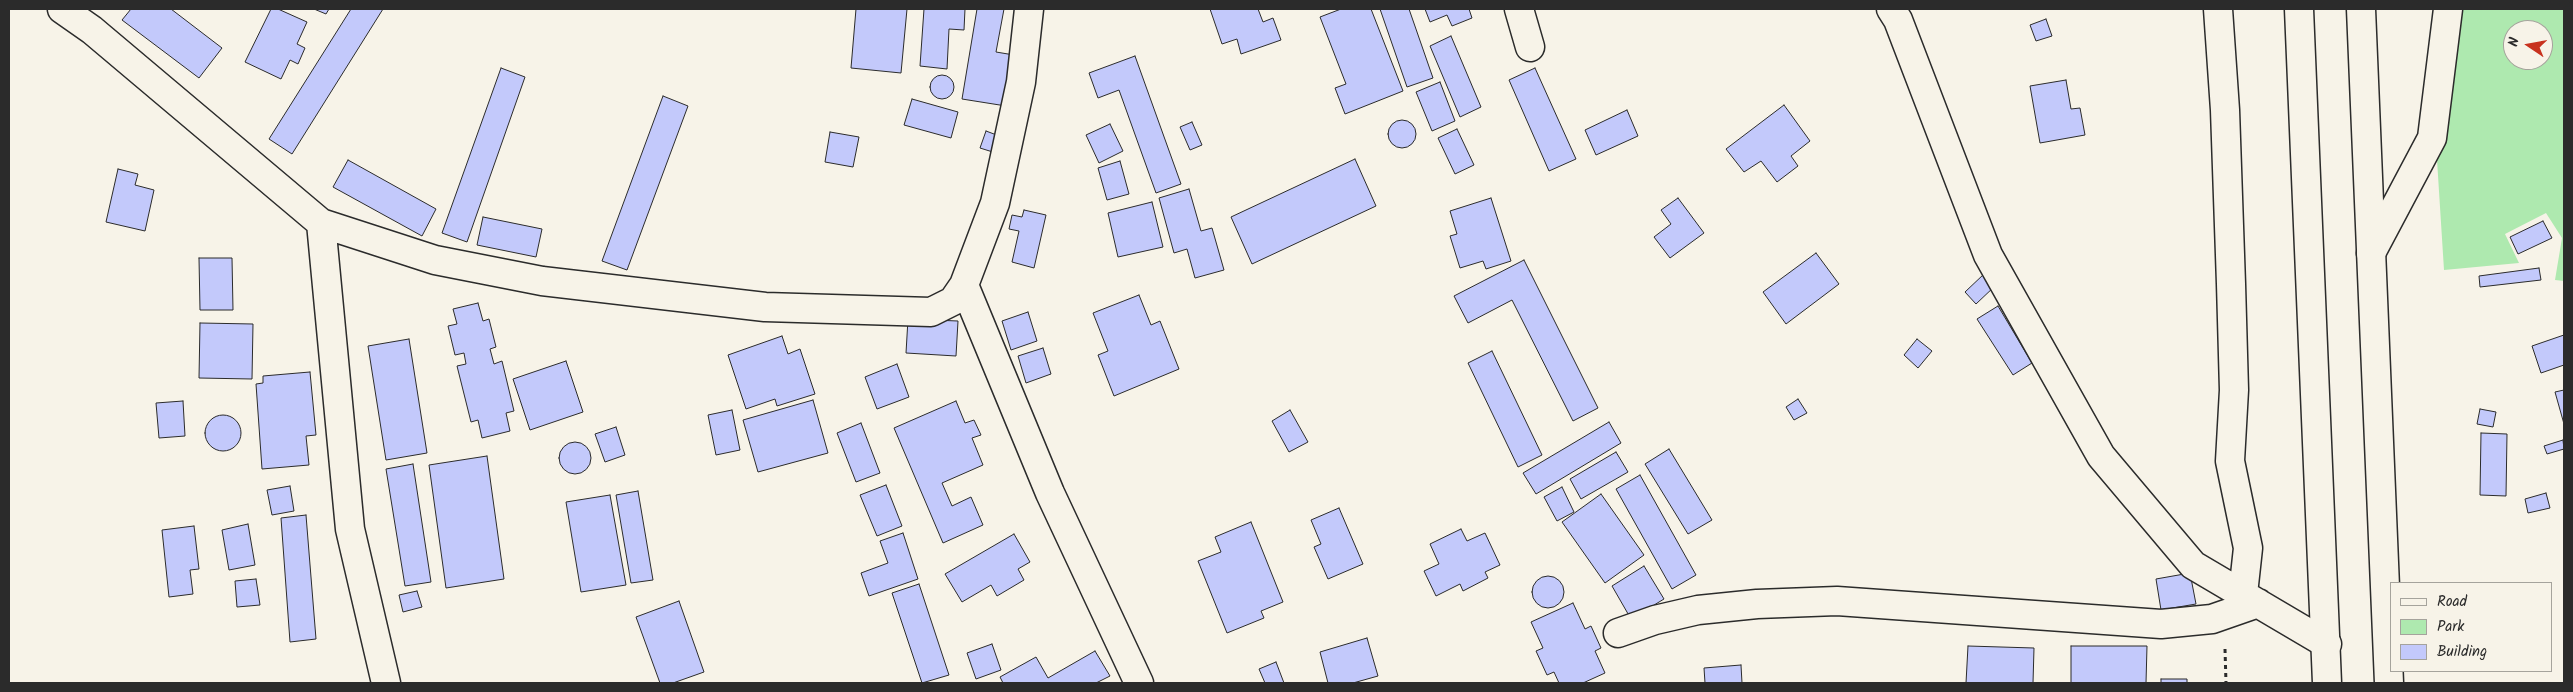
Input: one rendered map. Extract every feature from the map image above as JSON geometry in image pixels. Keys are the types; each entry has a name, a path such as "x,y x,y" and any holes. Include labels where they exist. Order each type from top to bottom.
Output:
{"main road":[{"path":"62,9 92,30 321,223 435,260 542,281 765,307 931,312 953,301 964,285 995,203 1021,82 1029,9"},
{"path":"1519,9 1530,47"},
{"path":"1891,9 1898,20 1988,255 2101,456 2193,565 2327,644"},
{"path":"2218,9 2225,110 2231,274 2234,390 2230,461 2248,548 2250,599"},
{"path":"2299,9 2327,644 2327,683"},
{"path":"2361,9 2389,683"},
{"path":"2371,253 2432,138 2448,9"},
{"path":"321,223 350,529 386,683"},
{"path":"964,285 1050,493 1139,683"},
{"path":"1618,634 1655,620 1698,610 1757,604 1837,601 2161,624 2212,619 2250,599"}],"green space":[{"path":"2455,9 2564,9 2564,281 2555,280 2562,238 2546,213 2505,234 2519,263 2444,270 2436,144"}],"building":[{"path":"131,9 171,9 222,48 199,78 122,20"},
{"path":"271,9 278,9 307,22 297,44 305,48 298,64 290,60 281,79 245,62"},
{"path":"314,9 329,9 326,14"},
{"path":"351,9 383,9 292,154 269,139"},
{"path":"856,9 907,9 901,73 851,68"},
{"path":"924,9 965,9 964,30 949,29 947,69 920,66"},
{"path":"977,9 1004,9 996,52 1014,55 1006,106 962,99"},
{"path":"1210,9 1258,9 1263,22 1273,18 1281,40 1241,54 1237,39 1222,44"},
{"path":"1341,9 1371,9 1403,91 1345,114 1335,88 1346,84 1320,17"},
{"path":"1380,9 1409,9 1433,78 1407,87"},
{"path":"1425,9 1469,9 1472,18 1452,26 1447,15 1430,22"},
{"path":"2046,19 2052,36 2036,41 2030,25"},
{"path":"1451,36 1481,107 1460,117 1430,46"},
{"path":"1135,56 1181,184 1156,193 1119,90 1098,98 1089,73"},
{"path":"501,68 525,77 467,242 442,233"},
{"path":"1535,68 1576,159 1549,171 1509,80"},
{"path":"942,75 951,78 954,87 951,96 942,99 933,96 930,87 933,78"},
{"path":"2066,80 2071,109 2080,108 2085,135 2040,143 2030,86"},
{"path":"1440,82 1455,121 1432,131 1416,92"},
{"path":"663,96 688,106 627,270 602,261"},
{"path":"912,99 958,112 951,138 904,125"},
{"path":"1784,105 1810,141 1791,156 1798,166 1777,182 1761,161 1744,172 1726,149"},
{"path":"1627,110 1638,136 1596,155 1585,130"},
{"path":"1402,120 1412,124 1416,134 1412,144 1402,148 1392,144 1388,134 1392,124"},
{"path":"1192,122 1202,145 1190,150 1180,127"},
{"path":"1110,124 1123,151 1099,163 1086,135"},
{"path":"1457,129 1474,165 1455,174 1438,138"},
{"path":"986,131 1002,137 996,153 980,148"},
{"path":"830,132 859,137 853,167 825,162"},
{"path":"1355,159 1376,206 1252,264 1231,217"},
{"path":"348,160 436,209 422,236 333,187"},
{"path":"1120,161 1129,194 1107,200 1098,168"},
{"path":"118,169 138,174 135,185 154,190 145,231 106,222"},
{"path":"1189,189 1201,231 1212,228 1224,270 1195,278 1187,249 1174,253 1159,198"},
{"path":"1491,198 1511,261 1486,269 1483,261 1460,268 1450,236 1457,234 1450,211"},
{"path":"1678,198 1704,233 1670,258 1654,237 1671,224 1661,210"},
{"path":"1152,202 1163,247 1118,257 1108,213"},
{"path":"1024,210 1046,215 1034,268 1012,262 1019,231 1009,229 1012,215 1022,217"},
{"path":"483,217 542,229 536,257 477,245"},
{"path":"2543,221 2552,238 2518,254 2510,237"},
{"path":"1816,253 1839,284 1786,324 1763,292"},
{"path":"199,258 232,258 233,310 200,310"},
{"path":"1524,260 1598,408 1573,421 1512,300 1468,323 1454,296"},
{"path":"2539,268 2541,280 2480,287 2479,276"},
{"path":"1984,274 1995,286 1976,304 1965,292"},
{"path":"1139,295 1151,325 1160,321 1179,369 1114,396 1098,355 1108,351 1093,313"},
{"path":"478,303 483,321 489,319 496,347 490,349 494,364 502,361 514,411 506,413 510,431 482,438 478,420 471,422 457,366 466,364 464,353 455,355 448,326 457,324 453,309"},
{"path":"1998,306 2032,363 2013,375 1977,319"},
{"path":"1028,312 1037,341 1011,350 1002,321"},
{"path":"908,319 958,321 956,356 906,353"},
{"path":"200,323 253,324 252,379 199,378"},
{"path":"2564,335 2564,365 2541,373 2532,346"},
{"path":"782,336 788,354 800,349 815,394 777,406 775,399 746,409 728,355"},
{"path":"409,339 427,453 386,460 368,346"},
{"path":"1917,339 1932,351 1918,368 1904,355"},
{"path":"1043,348 1051,374 1026,383 1018,356"},
{"path":"1492,351 1542,455 1518,467 1468,363"},
{"path":"566,361 583,412 530,430 513,379"},
{"path":"897,364 909,397 877,409 865,377"},
{"path":"310,372 316,435 306,436 309,465 262,469 256,384 263,383 263,376"},
{"path":"2564,390 2564,424 2555,392"},
{"path":"1798,399 1807,413 1794,420 1786,407"},
{"path":"813,400 828,453 758,472 743,420"},
{"path":"183,401 185,436 159,438 156,403"},
{"path":"956,401 965,423 974,420 981,435 972,438 983,465 942,483 952,506 971,497 983,525 943,543 894,428"},
{"path":"2480,409 2496,412 2493,427 2477,424"},
{"path":"732,410 740,450 716,455 708,415"},
{"path":"1290,410 1308,442 1289,452 1272,421"},
{"path":"223,415 236,420 241,433 236,446 223,451 210,446 205,433 210,420"},
{"path":"1609,422 1621,443 1536,494 1523,473"},
{"path":"861,423 880,473 856,482 837,433"},
{"path":"616,427 625,455 605,462 595,434"},
{"path":"2481,433 2507,434 2506,496 2480,495"},
{"path":"2563,440 2564,449 2547,454 2544,446"},
{"path":"575,442 587,446 591,458 587,470 575,474 563,470 559,458 563,446"},
{"path":"1669,449 1712,520 1688,534 1645,464"},
{"path":"1616,452 1628,472 1581,499 1570,479"},
{"path":"487,456 504,579 446,588 429,465"},
{"path":"413,464 431,582 405,586 386,469"},
{"path":"1640,475 1696,575 1672,589 1616,489"},
{"path":"886,485 902,526 877,536 860,495"},
{"path":"290,486 294,511 272,515 267,490"},
{"path":"1562,487 1574,512 1557,521 1544,497"},
{"path":"638,491 653,580 631,583 616,495"},
{"path":"2546,493 2550,508 2528,513 2525,499"},
{"path":"1601,494 1644,555 1605,583 1562,522"},
{"path":"610,495 626,585 581,592 566,502"},
{"path":"1339,508 1363,564 1328,579 1314,547 1321,544 1311,520"},
{"path":"306,515 316,639 290,642 281,518"},
{"path":"1251,522 1283,602 1261,611 1264,618 1227,633 1198,561 1221,552 1215,537"},
{"path":"248,524 255,565 229,570 222,530"},
{"path":"194,526 199,569 190,570 193,594 169,597 162,530"},
{"path":"1461,529 1467,541 1485,533 1500,565 1485,572 1488,578 1463,591 1460,584 1436,596 1424,571 1439,564 1430,544"},
{"path":"903,533 918,579 869,596 861,573 888,563 880,541"},
{"path":"1014,534 1030,562 1018,569 1024,580 997,596 991,585 962,602 945,574"},
{"path":"1644,566 1664,599 1631,619 1612,586"},
{"path":"2190,573 2196,604 2161,610 2156,579"},
{"path":"1548,576 1560,580 1564,592 1560,604 1548,608 1536,604 1532,592 1536,580"},
{"path":"256,579 260,605 237,607 235,581"},
{"path":"919,584 949,675 922,683 892,593"},
{"path":"417,591 422,607 403,612 399,595"},
{"path":"679,601 704,672 673,683 660,683 636,617"},
{"path":"1573,603 1585,629 1591,626 1601,648 1595,651 1605,673 1583,683 1559,683 1554,672 1547,675 1536,651 1543,648 1531,622"},
{"path":"1367,638 1378,676 1353,683 1328,683 1320,652"},
{"path":"992,644 1001,670 976,679 967,653"},
{"path":"1968,646 2034,648 2033,683 1966,683"},
{"path":"2071,646 2147,646 2146,683 2071,683"},
{"path":"1095,651 1110,676 1096,683 1003,683 1000,677 1036,657 1048,678"},
{"path":"1276,662 1284,683 1265,683 1259,669"},
{"path":"1741,665 1742,683 1705,683 1704,668"},
{"path":"2161,679 2187,679 2187,683 2161,683"}]}
